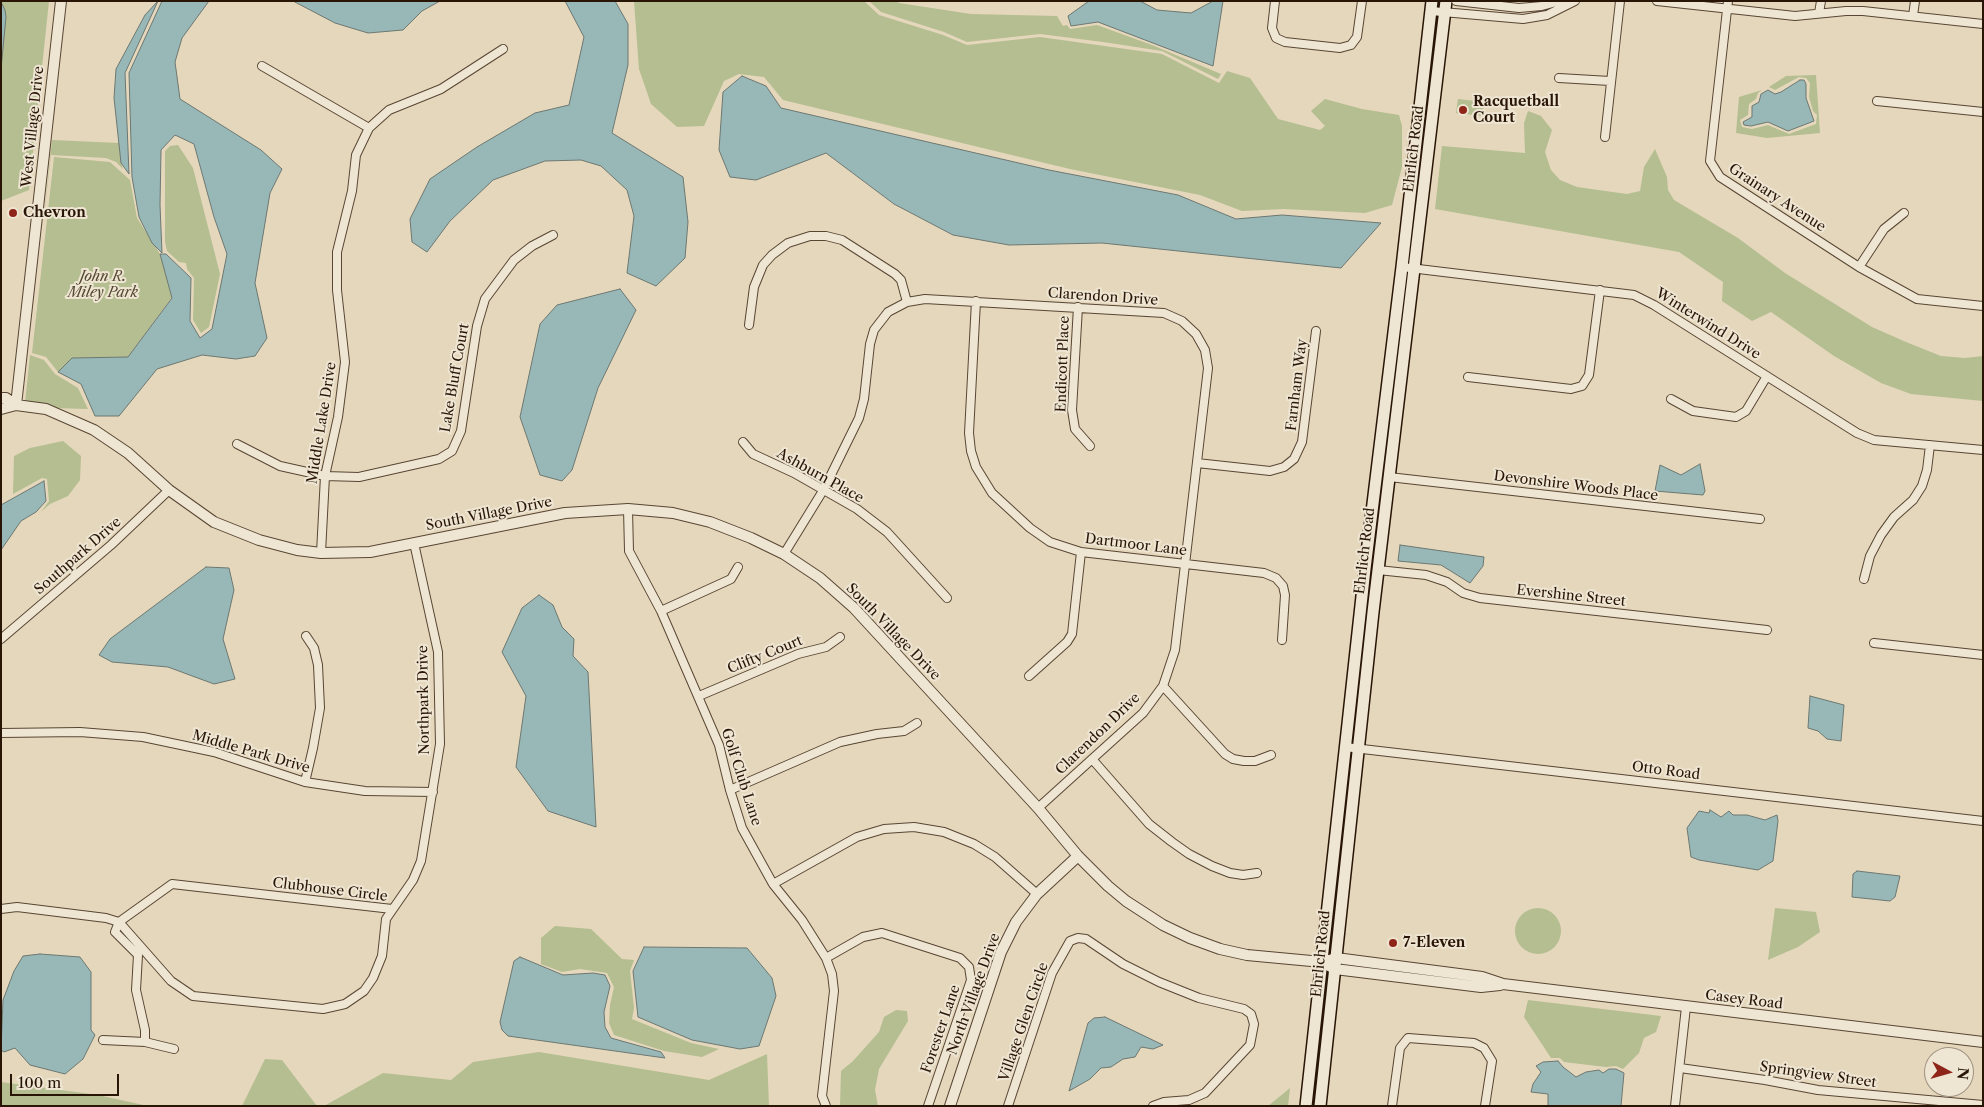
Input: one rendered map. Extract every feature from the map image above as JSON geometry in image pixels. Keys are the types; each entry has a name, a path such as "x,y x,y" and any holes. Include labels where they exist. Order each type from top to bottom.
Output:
{"main road":[{"name":"Ehrlich Road","path":"1320,1106 1336,964 1351,748 1370,527 1402,267 1431,6"},
{"name":"Ehrlich Road","path":"1306,1106 1322,962 1351,748 1378,570 1445,7"},
{"path":"1370,527 1375,549 1368,606 1372,612"}],"street":[{"name":"West Village Drive","path":"16,405 61,1"},
{"path":"1275,1 1272,28 1276,38 1285,42 1340,48 1351,46 1357,37 1362,1"},
{"path":"1456,1 1506,4 1530,8 1560,1"},
{"path":"1431,6 1504,18 1523,19 1547,15 1575,1"},
{"path":"1605,137 1620,1"},
{"path":"1657,1 1728,5 1796,16 1863,11 1983,24"},
{"path":"1819,13 1821,1"},
{"path":"1913,16 1915,1"},
{"path":"1504,18 1506,4"},
{"name":"Grainary Avenue","path":"1728,5 1710,161 1720,177 1859,266 1917,299 1983,306"},
{"name":"Middle Lake Drive","path":"321,553 325,476 338,417 346,362 336,290 337,252 352,191 356,155 369,128 389,110 441,89 503,49"},
{"path":"262,66 369,128"},
{"path":"1559,78 1610,81"},
{"path":"1877,101 1983,112"},
{"path":"1859,266 1884,229 1904,213"},
{"name":"Lake Bluff Court","path":"237,444 280,466 325,476 359,476 439,459 452,451 461,431 476,326 485,299 514,260 532,246 553,236"},
{"path":"749,325 754,287 763,265 772,255 788,243 810,236 826,236 842,240 895,274 901,280 907,302"},
{"name":"Winterwind Drive","path":"1402,267 1415,267 1634,294 1654,304 1857,433 1874,440 1983,450"},
{"path":"1468,377 1571,389 1582,386 1589,375 1600,290"},
{"name":"Clarendon Drive","path":"784,554 824,489 859,418 864,399 870,344 874,330 888,312 907,302 925,299 1164,313 1182,321 1196,334 1205,350 1208,368 1175,650 1163,686 1143,713 1038,808"},
{"name":"Dartmoor Lane","path":"976,302 969,433 971,451 976,467 992,493 1030,528 1050,542 1081,552 1264,573 1276,578 1283,586 1285,595 1282,640"},
{"name":"Endicott Place","path":"1078,307 1072,410 1075,429 1090,446"},
{"name":"Farnham Way","path":"1197,463 1270,471 1284,467 1294,459 1302,442 1316,331"},
{"path":"1671,399 1693,411 1736,417 1746,411 1767,376"},
{"name":"South Village Drive","path":"1,398 6,398 16,405"},
{"name":"South Village Drive","path":"1,409 16,405 46,409 94,430 128,453 170,490 214,522 260,540 297,550 321,553 370,552 565,513 628,509 673,514 710,522 751,538 784,554 820,578 854,608 1038,808 1078,856 1126,901 1163,925 1190,938 1220,949 1246,955 1322,962"},
{"name":"Ashburn Place","path":"743,442 753,454 824,489 857,509 887,532 947,598"},
{"path":"1864,579 1870,556 1881,535 1894,517 1913,500 1922,486 1928,470 1930,445"},
{"name":"Devonshire Woods Place","path":"1389,477 1760,519"},
{"name":"Southpark Drive","path":"1,638 111,545 170,490"},
{"name":"Golf Club Lane","path":"628,509 628,551 661,611 719,745 742,828 773,884 802,920 826,958 832,974 834,991 822,1096 826,1106"},
{"name":"Northpark Drive","path":"392,909 413,880 421,861 440,744 438,652 414,543"},
{"path":"1029,676 1067,642 1072,634 1081,552"},
{"path":"661,611 731,579 738,567"},
{"name":"Evershine Street","path":"1378,570 1426,575 1447,582 1463,593 1480,598 1767,630"},
{"path":"304,782 314,748 320,708 318,665 314,648 306,636"},
{"name":"Clifty Court","path":"698,696 798,654 826,646 840,637"},
{"path":"1874,643 1983,655"},
{"path":"1163,686 1225,754 1232,759 1255,761 1271,755"},
{"path":"730,790 840,742 876,734 904,731 917,723"},
{"name":"Middle Park Drive","path":"1,733 80,732 143,737 214,752 304,782 366,792 433,792"},
{"name":"Otto Road","path":"1351,748 1983,821"},
{"path":"1092,759 1149,824 1177,846 1212,866 1230,873 1243,876 1257,873"},
{"path":"773,884 857,837 884,829 914,827 944,832 974,844 995,857 1037,894"},
{"name":"North Village Drive","path":"950,1106 1002,952 1016,922 1037,894 1078,856"},
{"name":"Clubhouse Circle","path":"172,884 392,909 386,919 382,956 373,978 364,991 345,1004 323,1010 193,996 171,982 119,922 172,884"},
{"path":"1,909 17,908 106,918 119,922 115,928 116,935 138,955 136,990 145,1030 145,1042"},
{"name":"Forester Lane","path":"826,958 863,937 882,933 960,958 969,966 971,980 928,1106"},
{"name":"Village Glen Circle","path":"1008,1106 1052,973 1070,941 1078,938 1086,939 1123,964 1159,982 1199,998 1244,1009 1251,1014 1254,1024 1250,1045 1205,1093 1189,1100 1164,1102 1153,1106"},
{"name":"Casey Road","path":"1322,962 1481,986 1503,984 1983,1042"},
{"path":"1675,1106 1686,1007"},
{"path":"1392,1106 1400,1048 1408,1038 1474,1043 1484,1048 1492,1061 1486,1106"},
{"path":"103,1040 145,1042 174,1049"},
{"name":"Springview Street","path":"1680,1068 1765,1080 1818,1090 1925,1103 1983,1105"}],"green space":[{"path":"1,1 49,1 29,190 1,201"},
{"path":"634,1 864,1 879,15 943,35 967,45 1040,37 1162,54 1219,83 1227,71 1250,78 1278,119 1320,130 1325,126 1311,111 1325,99 1362,109 1399,115 1402,126 1402,167 1392,205 1365,213 1284,209 1242,211 1200,195 1070,169 783,100 764,77 739,74 724,81 704,126 677,127 651,104 639,69"},
{"path":"869,1 896,1 971,14 1057,16 1063,26 1067,25 1070,29 1097,25 1152,45 1221,74 1218,79 1162,51 1040,34 967,42 944,32 881,12"},
{"path":"1816,75 1820,133 1767,138 1736,133 1739,97 1762,90 1758,93 1756,99 1749,104 1748,115 1740,120 1742,127 1752,129 1768,125 1789,134 1816,124 1817,115 1813,111 1809,97 1810,83 1806,78 1799,77 1775,90 1769,87 1786,76"},
{"path":"1458,99 1484,102 1483,116 1456,113"},
{"path":"1528,111 1541,116 1552,130 1545,152 1551,170 1560,180 1577,187 1627,194 1640,191 1644,167 1655,149 1667,177 1668,190 1674,200 1738,238 1785,273 1872,327 1906,342 1941,356 1965,358 1983,356 1983,401 1911,394 1881,383 1834,356 1771,312 1752,321 1722,301 1723,282 1679,252 1435,209 1442,146 1525,153 1524,123"},
{"path":"52,140 119,143 123,169 116,162 106,158 51,155 43,226"},
{"path":"178,145 193,168 220,274 209,327 201,333 193,320 194,278 187,269 186,263 179,262 167,251 165,242 165,151 170,146"},
{"name":"John R. Miley Park","path":"54,157 110,162 130,180 137,218 160,254 172,297 128,357 72,358 58,372 46,357 32,353"},
{"path":"30,355 44,360 55,374 78,388 88,409 52,408 25,403"},
{"path":"63,441 81,456 80,480 68,496 50,504 41,512 49,501 47,479 42,478 13,494 14,456 30,448"},
{"path":"1543,908 1555,914 1560,922 1560,940 1555,948 1547,953 1533,954 1521,948 1516,940 1515,926 1521,914 1529,909"},
{"path":"1775,908 1816,912 1820,932 1798,947 1768,960"},
{"path":"555,926 591,929 622,959 634,960 630,971 634,1008 632,1019 691,1043 719,1049 702,1057 664,1051 614,1035 609,1023 614,987 607,973 580,969 562,972 541,964 541,938"},
{"path":"1528,1000 1661,1016 1656,1032 1644,1038 1639,1053 1623,1069 1616,1066 1606,1067 1564,1062 1560,1058 1551,1058 1524,1017"},
{"path":"896,1010 907,1011 908,1021 879,1069 875,1090 878,1106 840,1106 841,1071 853,1061 879,1032 884,1017"},
{"path":"539,1052 709,1080 767,1054 769,1106 324,1106 383,1073 451,1080 473,1062"},
{"path":"265,1059 282,1060 317,1106 242,1106"},
{"path":"1,1082 98,1095 148,1106 1,1106"},
{"path":"1290,1088 1288,1106 1268,1106"}],"water":[{"path":"158,1 125,73 129,174 121,163 114,98 116,69 145,15"},
{"path":"162,1 209,1 182,38 175,62 180,99 261,150 282,169 270,193 255,283 267,338 255,356 236,359 202,355 157,369 119,416 95,416 81,384 58,372 72,358 128,357 172,298 160,254 166,254 191,278 190,321 200,338 212,329 227,254 214,217 194,144 175,135 161,150 160,205 162,253 152,243 139,217 132,177 129,73"},
{"path":"293,1 440,1 422,11 403,30 368,33 335,23"},
{"path":"565,1 615,1 628,24 628,65 612,133 683,177 688,222 685,258 656,286 627,273 634,216 627,190 601,166 581,160 545,161 493,180 450,221 427,252 412,242 410,219 430,179 477,147 535,113 569,105 584,37"},
{"path":"1089,1 1140,1 1157,10 1191,13 1213,1 1223,1 1213,66 1098,22 1071,26 1068,16"},
{"path":"1,2 6,17 1,69"},
{"path":"742,76 766,86 781,108 1049,170 1178,195 1236,219 1282,215 1381,223 1341,268 1102,243 1009,245 953,235 894,204 826,153 756,180 730,177 719,150 723,92"},
{"path":"1800,80 1804,80 1806,84 1806,98 1814,121 1788,131 1768,122 1751,126 1744,125 1743,122 1752,117 1752,106 1759,102 1761,94 1768,90 1775,94 1781,92"},
{"path":"620,289 636,310 598,388 572,470 562,481 540,475 520,417 540,324 557,305"},
{"path":"1700,464 1705,491 1703,495 1655,491 1660,465 1681,475"},
{"path":"44,481 46,501 36,512 21,521 1,550 1,505"},
{"path":"1400,545 1484,557 1483,566 1470,583 1441,565 1398,561"},
{"path":"206,567 229,568 234,590 223,639 235,679 214,684 168,667 112,662 99,655 110,639"},
{"path":"539,595 553,605 562,627 574,639 573,656 588,672 596,827 548,811 516,767 526,696 502,652 522,608"},
{"path":"1810,696 1844,705 1841,741 1827,739 1818,731 1808,728"},
{"path":"1710,810 1721,817 1729,811 1733,815 1747,815 1765,820 1777,815 1778,821 1773,861 1758,870 1691,857 1687,828 1699,811 1709,813"},
{"path":"1857,871 1900,876 1895,897 1890,901 1852,897 1853,874"},
{"path":"644,947 747,948 772,978 776,996 759,1046 740,1049 692,1040 638,1017 633,971"},
{"path":"40,954 80,957 91,972 91,1030 95,1035 83,1059 65,1074 30,1065 15,1048 4,1052 1,1050 3,1000 14,971 23,956"},
{"path":"520,957 563,975 593,973 605,975 610,986 604,1012 605,1027 611,1038 661,1052 665,1058 508,1036 502,1030 500,1022 514,961"},
{"path":"1105,1017 1163,1045 1153,1049 1141,1047 1135,1057 1123,1059 1111,1067 1101,1068 1090,1079 1069,1091 1088,1023 1094,1018"},
{"path":"1558,1061 1576,1077 1586,1072 1599,1070 1603,1073 1609,1069 1616,1069 1624,1073 1621,1106 1548,1106 1548,1094 1531,1092 1533,1084 1541,1072 1536,1066 1543,1062"}],"place":[{"name":"Racquetball Court","path":"1463,110"},
{"name":"Chevron","path":"13,213"},
{"name":"7-Eleven","path":"1393,943"}]}
